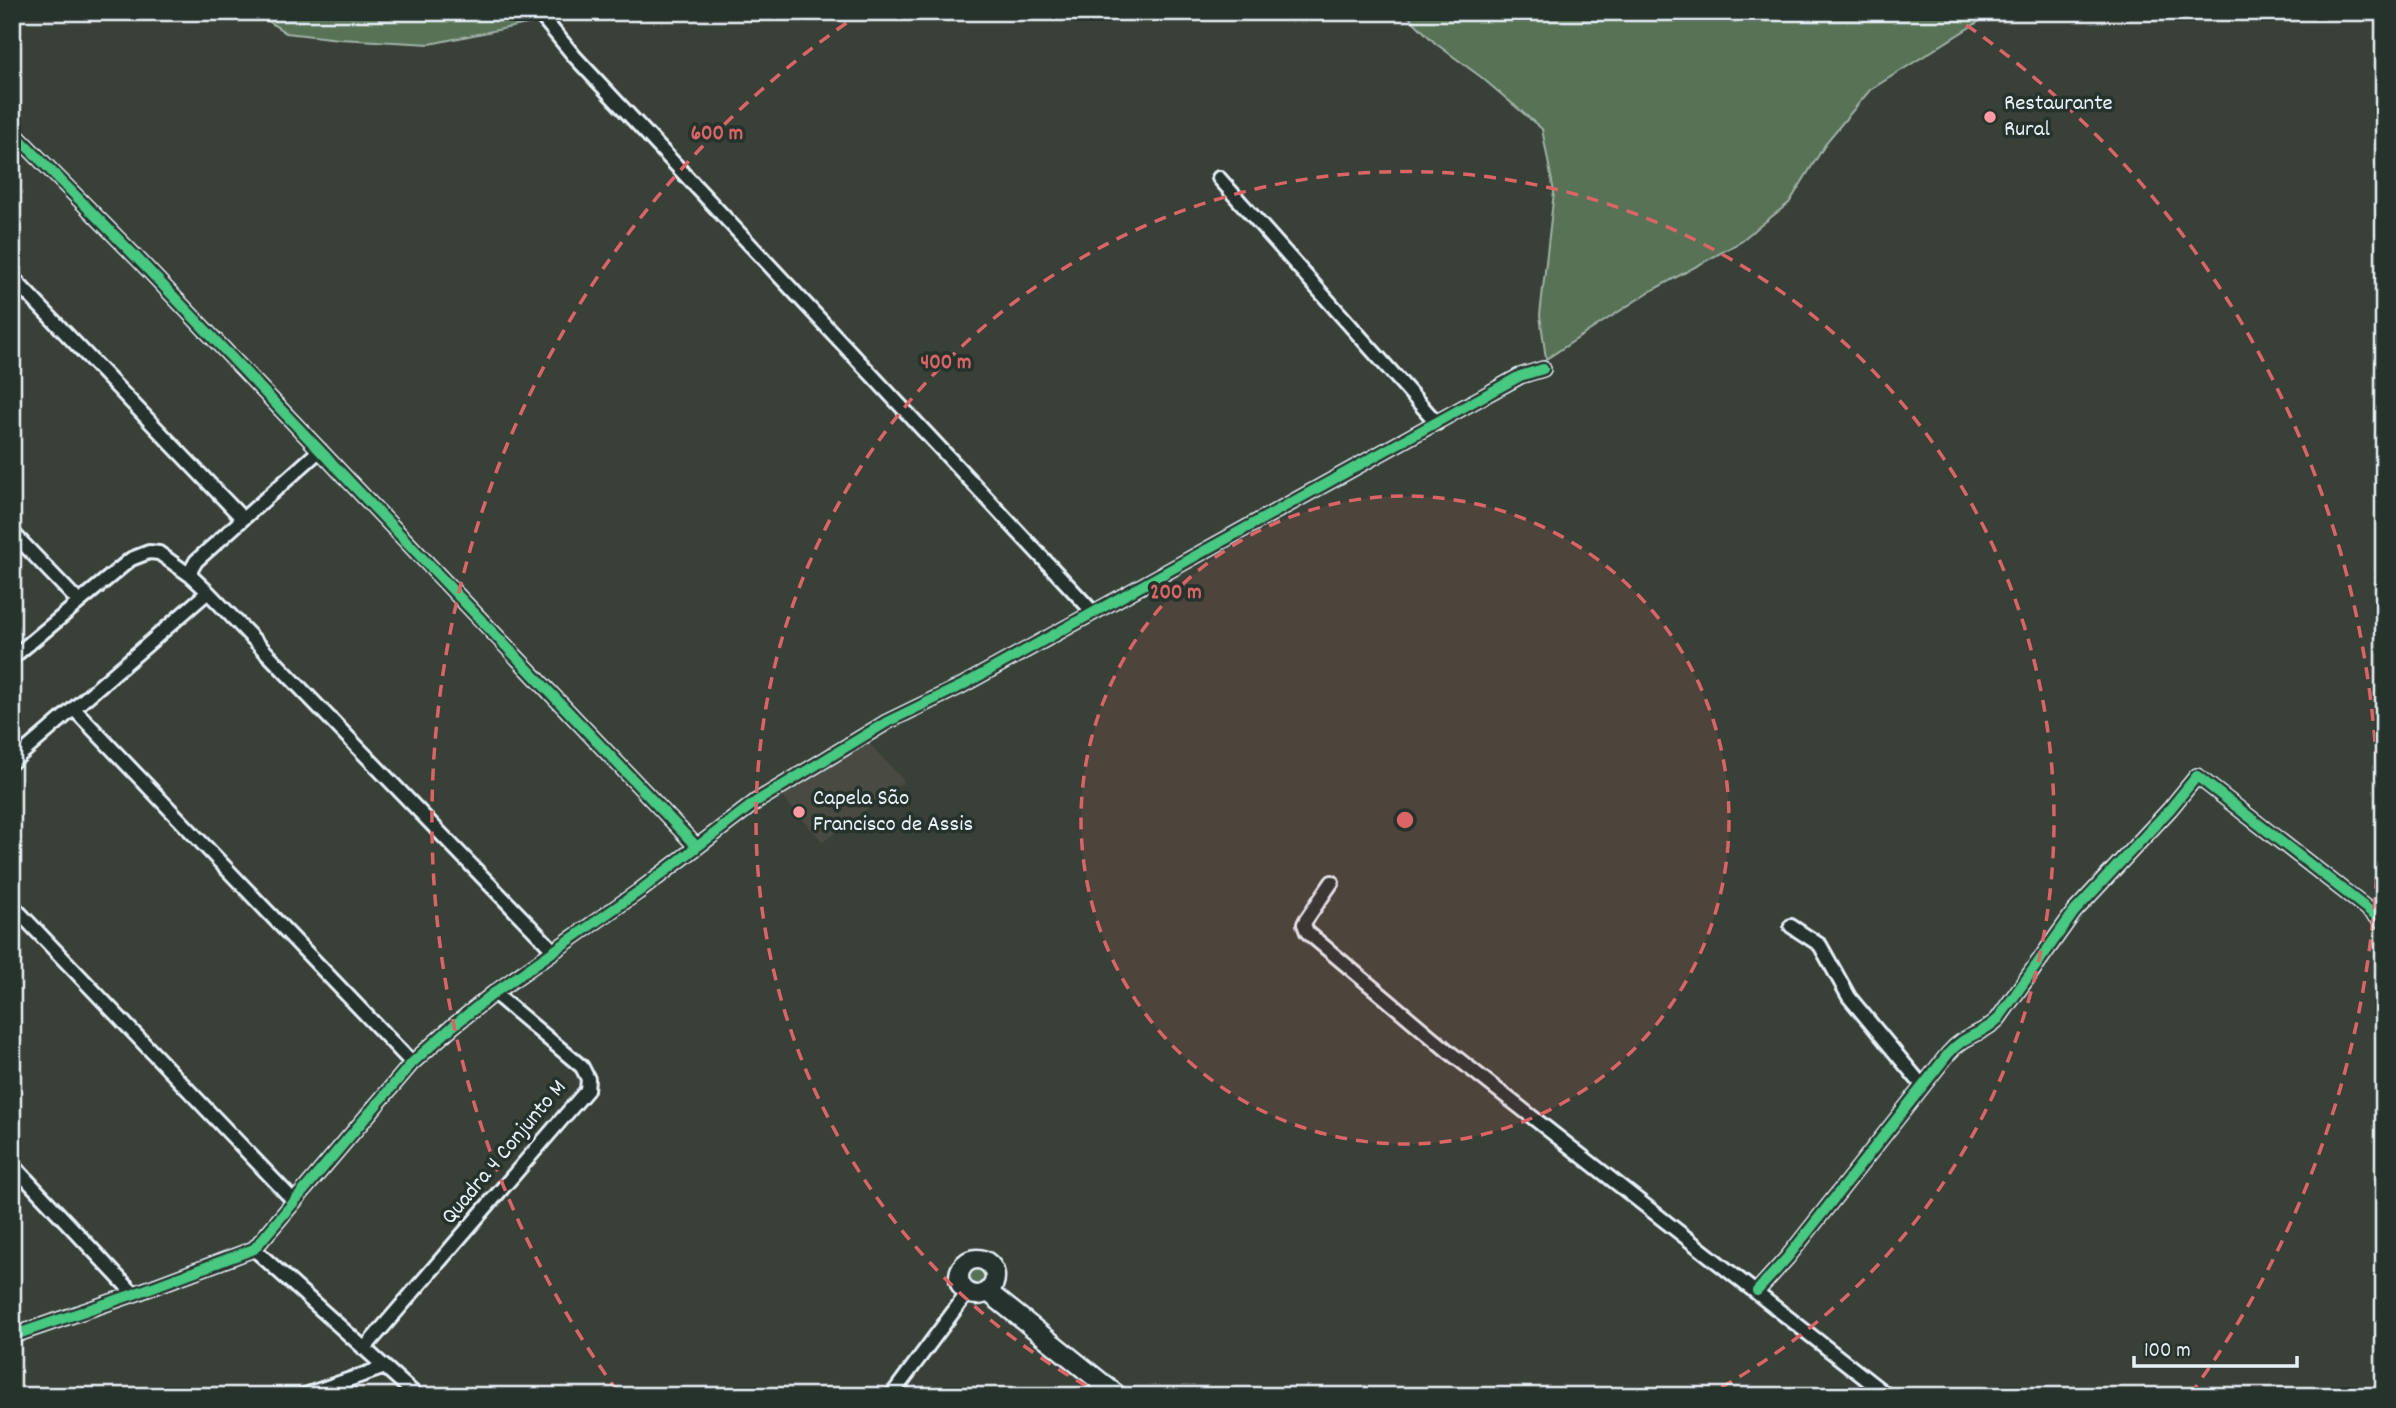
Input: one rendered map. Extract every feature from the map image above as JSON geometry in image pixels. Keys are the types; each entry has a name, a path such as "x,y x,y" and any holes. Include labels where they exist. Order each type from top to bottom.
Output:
{"street":[{"path":"538,12 575,57 1093,612"},
{"path":"12,131 137,258 696,846"},
{"path":"1219,178 1437,423"},
{"path":"12,277 243,519"},
{"path":"12,1336 134,1294 254,1248 412,1063 452,1027 552,950 628,899 696,846 794,777 887,722 961,686 1520,376 1543,369"},
{"path":"191,576 196,561 320,450"},
{"path":"12,531 78,601"},
{"path":"12,658 131,559 149,552 163,555 208,592 552,950"},
{"path":"12,762 208,592"},
{"path":"74,709 412,1063"},
{"path":"1757,1292 1961,1040 1987,1029 1998,1019 2074,912 2170,809 2197,776 2384,922"},
{"path":"1332,882 1306,919 1304,924 1307,932 1448,1051 1888,1396"},
{"path":"12,905 294,1201"},
{"path":"1791,926 1820,945 1849,997 1923,1085"},
{"name":"Quadra 4 Conjunto M","path":"365,1349 587,1090 588,1079 582,1067 495,993"},
{"path":"12,1164 134,1294"},
{"path":"254,1248 417,1396"},
{"path":"980,1259 991,1266 994,1272 992,1286 987,1291 974,1294 968,1292 963,1287 960,1274 967,1262 980,1259"},
{"path":"987,1291 1118,1396"},
{"path":"891,1396 968,1292"},
{"path":"302,1396 385,1367"}],"shaded area":[{"path":"865,739 904,781 823,842 778,792"}],"green space":[{"path":"255,12 559,12 546,20 430,44 286,33"},
{"path":"1404,12 1994,12 1870,90 1828,140 1789,203 1737,244 1649,292 1546,359 1540,315 1554,192 1542,129 1481,77 1435,43"},
{"path":"977,1263 987,1267 991,1277 987,1287 977,1291 967,1287 963,1277 967,1267"}],"cycle path":[{"path":"12,131 137,258 696,846"},
{"path":"12,1336 254,1249 412,1063 452,1027 494,993 638,892 757,801 887,722 961,686 1520,376 1543,369"},
{"path":"1757,1291 1787,1258 1948,1054 1961,1042 1986,1029 1998,1019 2074,912 2170,809 2197,776 2384,922"}],"place":[{"name":"Restaurante Rural","path":"1990,117"},
{"name":"Capela São Francisco de Assis","path":"799,812"}]}
